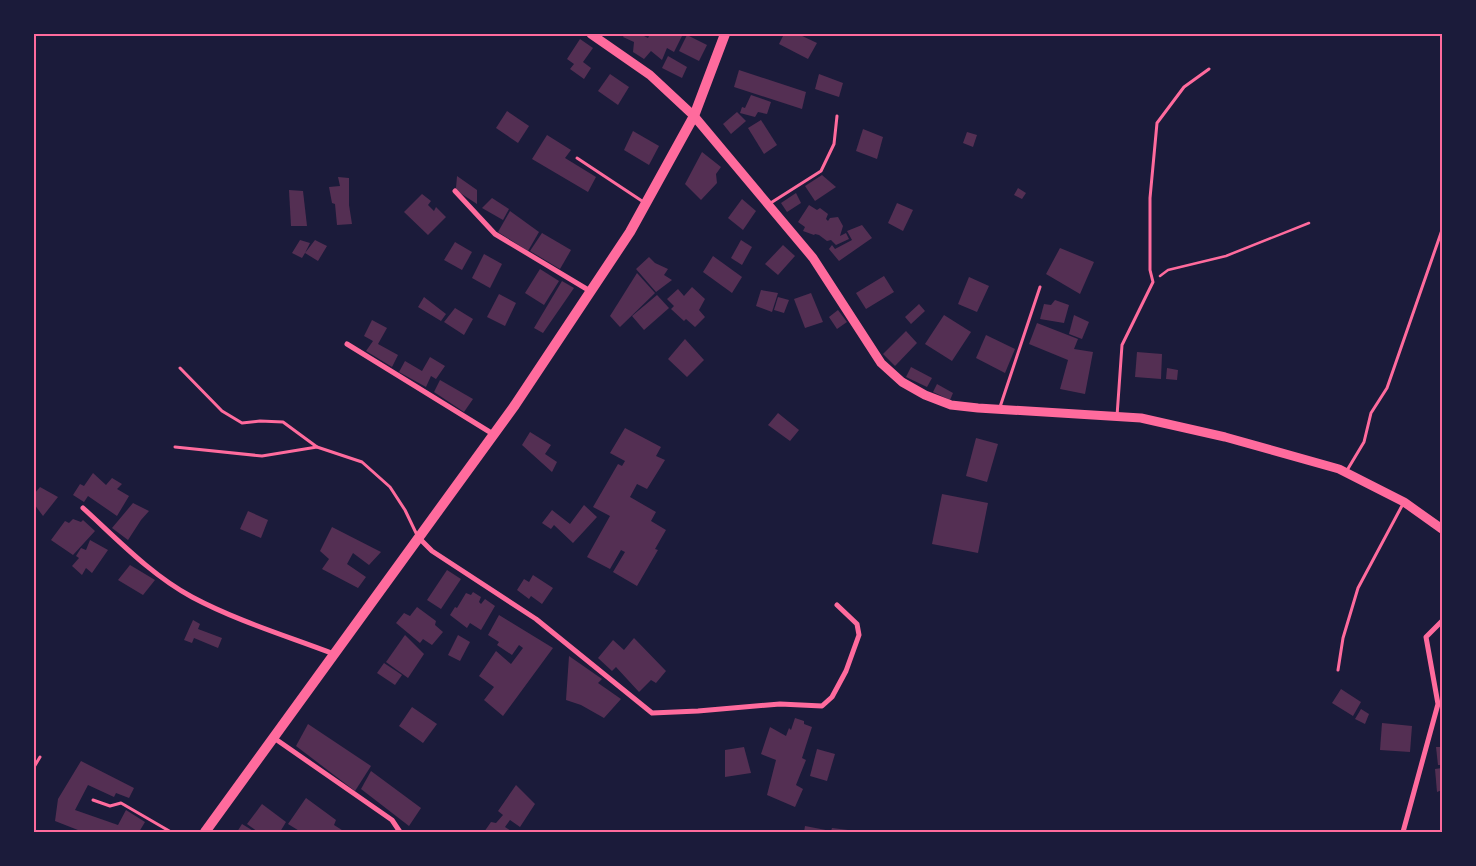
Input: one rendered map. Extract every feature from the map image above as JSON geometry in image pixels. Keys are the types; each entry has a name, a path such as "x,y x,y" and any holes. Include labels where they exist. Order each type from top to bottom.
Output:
{"main road":[{"path":"205,832 494,435 630,232 694,116 725,34"}],"street":[{"path":"591,34 650,75 694,116 813,258 882,363 902,382 924,395 951,405 1142,418 1225,437 1339,469 1404,502 1442,529"},
{"path":"455,191 496,234 590,292"},
{"path":"347,344 494,435"},
{"path":"82,508 156,573 191,596 225,614 335,654"},
{"path":"418,538 432,550 536,620 652,713 698,712 780,704 822,706 832,697 846,671 860,635 857,624 837,605"},
{"path":"1402,832 1438,704 1426,637 1442,621"},
{"path":"274,738 392,820 400,832"}],"lane":[{"path":"1117,416 1122,345 1153,282 1150,270 1150,198 1157,123 1184,88 1209,69"},
{"path":"769,204 821,171 834,144 837,116"},
{"path":"577,158 646,203"},
{"path":"1346,473 1364,442 1371,413 1386,388 1442,230"},
{"path":"1000,409 1040,287"},
{"path":"180,368 222,410 242,424 260,420 283,422 318,447 362,462 390,487 405,510 418,538"},
{"path":"174,447 262,456 318,447"},
{"path":"1338,670 1343,638 1358,588 1404,502"},
{"path":"34,767 40,757"},
{"path":"93,800 110,806 121,803 171,832"}],"path":[{"path":"1153,282 1168,270 1226,256 1309,223"}],"building":[{"path":"625,34 643,34 648,38 650,34 683,34 674,52 667,48 662,60 651,51 644,59 633,52 634,42 623,37"},
{"path":"784,34 798,34 817,43 808,59 779,44"},
{"path":"687,35 707,45 699,61 679,51"},
{"path":"580,39 593,48 583,62 591,68 584,79 570,69 574,64 567,59"},
{"path":"668,56 687,67 682,78 662,68"},
{"path":"739,70 806,92 802,109 734,87"},
{"path":"610,74 629,87 618,105 598,91"},
{"path":"819,74 843,83 839,97 815,89"},
{"path":"751,95 771,102 767,114 758,112 755,117 740,113 742,107 745,108"},
{"path":"507,111 529,126 518,143 496,128"},
{"path":"737,112 746,121 731,134 723,124"},
{"path":"761,120 777,145 764,154 748,128"},
{"path":"863,129 883,137 877,159 856,151"},
{"path":"633,131 659,146 649,165 624,150"},
{"path":"967,132 977,135 973,147 963,143"},
{"path":"547,135 571,150 565,158 596,177 588,192 532,159"},
{"path":"702,152 721,167 716,174 717,183 701,200 685,184"},
{"path":"822,175 836,187 815,201 805,186"},
{"path":"457,176 477,190 477,204 454,189 456,188"},
{"path":"338,177 349,178 349,205 352,224 337,225 335,204 332,203 329,187 340,186"},
{"path":"1018,188 1026,193 1022,199 1014,195"},
{"path":"289,190 303,191 307,226 291,226"},
{"path":"796,193 801,203 787,212 781,203"},
{"path":"422,194 431,201 428,205 434,211 436,207 446,217 428,235 404,212"},
{"path":"492,198 509,209 503,220 482,208"},
{"path":"742,199 756,211 743,230 728,218"},
{"path":"897,203 913,210 903,231 888,223"},
{"path":"809,205 817,210 820,208 828,214 826,219 828,221 830,218 838,217 843,226 840,236 846,233 849,239 836,245 831,240 827,241 819,235 803,231 805,227 798,222"},
{"path":"510,211 539,232 528,251 498,232"},
{"path":"862,225 872,238 839,261 829,249 832,245 835,249 852,240 847,231"},
{"path":"542,233 571,250 560,269 530,251"},
{"path":"300,240 310,243 302,258 292,253"},
{"path":"315,240 327,246 318,261 305,253"},
{"path":"741,240 752,247 742,265 731,258"},
{"path":"455,242 472,252 462,270 444,260"},
{"path":"783,245 795,256 778,275 765,264"},
{"path":"1060,248 1094,262 1080,294 1046,274"},
{"path":"484,254 502,264 490,288 472,278"},
{"path":"713,256 742,277 732,293 703,272"},
{"path":"649,257 655,263 668,269 664,275 672,280 656,292 636,269"},
{"path":"540,269 559,281 544,305 525,293"},
{"path":"637,273 655,293 620,327 610,316"},
{"path":"884,276 894,292 866,309 856,293"},
{"path":"969,277 989,286 977,312 958,304"},
{"path":"562,281 574,288 543,333 534,328"},
{"path":"692,287 705,299 699,310 705,317 695,327 686,319 684,321 671,309 674,306 667,299 678,289 684,296"},
{"path":"761,290 778,293 772,312 756,306"},
{"path":"811,293 823,322 805,328 794,299"},
{"path":"499,294 516,303 505,326 487,317"},
{"path":"657,295 669,308 644,330 632,316"},
{"path":"424,297 446,314 441,321 418,307"},
{"path":"778,297 789,300 784,313 774,310"},
{"path":"1055,300 1069,305 1064,323 1040,319 1044,304 1051,305"},
{"path":"919,304 925,311 911,324 905,317"},
{"path":"455,308 473,319 464,335 444,322"},
{"path":"838,310 847,322 837,329 829,317"},
{"path":"944,315 971,332 952,361 925,344"},
{"path":"1074,315 1089,322 1082,339 1069,334"},
{"path":"372,320 387,328 378,344 398,355 392,367 366,351 373,341 364,336"},
{"path":"1037,323 1078,339 1074,349 1093,352 1085,394 1060,389 1068,360 1029,344"},
{"path":"906,331 917,343 895,366 883,354"},
{"path":"986,335 1015,349 1005,373 976,358"},
{"path":"685,339 704,360 687,377 668,359"},
{"path":"1137,352 1162,354 1161,379 1135,377"},
{"path":"430,357 445,366 436,379 431,376 426,387 399,372 405,361 422,371"},
{"path":"911,367 932,378 927,387 906,377"},
{"path":"1167,368 1178,370 1177,380 1166,379"},
{"path":"440,380 473,399 464,412 434,392"},
{"path":"937,384 953,393 950,400 933,392"},
{"path":"778,413 799,430 790,441 768,425"},
{"path":"625,428 661,447 656,456 665,460 647,489 637,484 630,497 656,512 651,521 666,530 655,549 658,550 637,586 613,572 625,552 621,550 610,569 587,557 610,516 593,507 618,464 622,466 625,461 610,453"},
{"path":"530,432 551,445 545,454 557,462 552,472 522,445"},
{"path":"976,438 998,444 987,482 966,476"},
{"path":"93,473 106,485 112,478 122,484 117,489 129,496 117,516 88,496 84,502 73,495 80,484 84,486"},
{"path":"40,487 58,497 43,516 34,504 34,494"},
{"path":"942,494 988,503 978,553 932,544"},
{"path":"133,503 149,511 128,540 112,528"},
{"path":"584,505 597,517 573,543 554,525 551,529 542,523 552,510 570,524"},
{"path":"248,511 268,520 261,538 240,529"},
{"path":"73,519 81,522 83,520 95,531 73,555 51,540 65,521 69,523"},
{"path":"332,527 381,552 369,565 353,553 347,564 366,577 358,588 322,569 329,559 320,551"},
{"path":"90,540 108,550 92,573 86,568 82,575 72,566 79,558 76,556 81,548 86,550"},
{"path":"130,565 155,580 143,595 118,580"},
{"path":"447,570 461,579 441,609 427,600"},
{"path":"533,575 553,588 542,604 531,596 529,599 517,590 524,579 529,582"},
{"path":"473,592 481,597 479,602 481,604 485,599 495,606 481,630 470,623 467,628 450,615 455,607 457,608 466,593 471,595"},
{"path":"417,607 436,621 435,625 443,632 432,645 423,639 420,643 396,623 404,613 410,616"},
{"path":"499,615 553,648 503,716 484,700 494,687 479,676 496,651 511,664 523,648 519,645 512,655 497,645 499,642 488,635"},
{"path":"193,620 200,624 198,629 222,638 218,648 194,638 192,643 184,640"},
{"path":"405,635 424,654 408,678 386,662"},
{"path":"458,635 470,642 460,661 448,655"},
{"path":"634,638 666,671 656,683 651,680 639,692 616,667 612,671 598,658 613,640 624,650"},
{"path":"569,656 602,679 598,683 621,699 604,718 581,705 566,700"},
{"path":"384,663 402,675 395,685 377,673"},
{"path":"1341,689 1361,702 1353,716 1332,703"},
{"path":"412,707 437,724 423,743 399,726"},
{"path":"1361,709 1369,714 1365,724 1355,719"},
{"path":"795,718 804,721 804,724 812,727 802,758 806,760 796,785 803,789 795,807 767,795 776,760 761,754 770,727 786,736 789,728 791,730"},
{"path":"1382,723 1412,726 1410,752 1380,750"},
{"path":"308,724 371,766 355,791 296,746"},
{"path":"744,747 751,773 725,777 725,750"},
{"path":"1436,747 1442,747 1442,765 1438,765"},
{"path":"817,749 835,754 827,781 810,776"},
{"path":"81,761 134,788 129,798 116,793 114,797 88,785 75,810 118,825 126,810 145,822 139,832 83,832 55,821 58,799"},
{"path":"1442,768 1442,790 1437,792 1435,769"},
{"path":"371,771 421,808 409,826 361,789"},
{"path":"516,785 535,804 520,827 510,820 505,827 513,832 484,832 491,822 496,823 503,815 498,811"},
{"path":"306,798 336,820 334,825 345,832 301,832 288,824"},
{"path":"262,804 286,822 280,832 258,832 247,824"},
{"path":"242,824 255,832 237,832"},
{"path":"805,826 831,831 832,828 856,832 804,832"}]}
